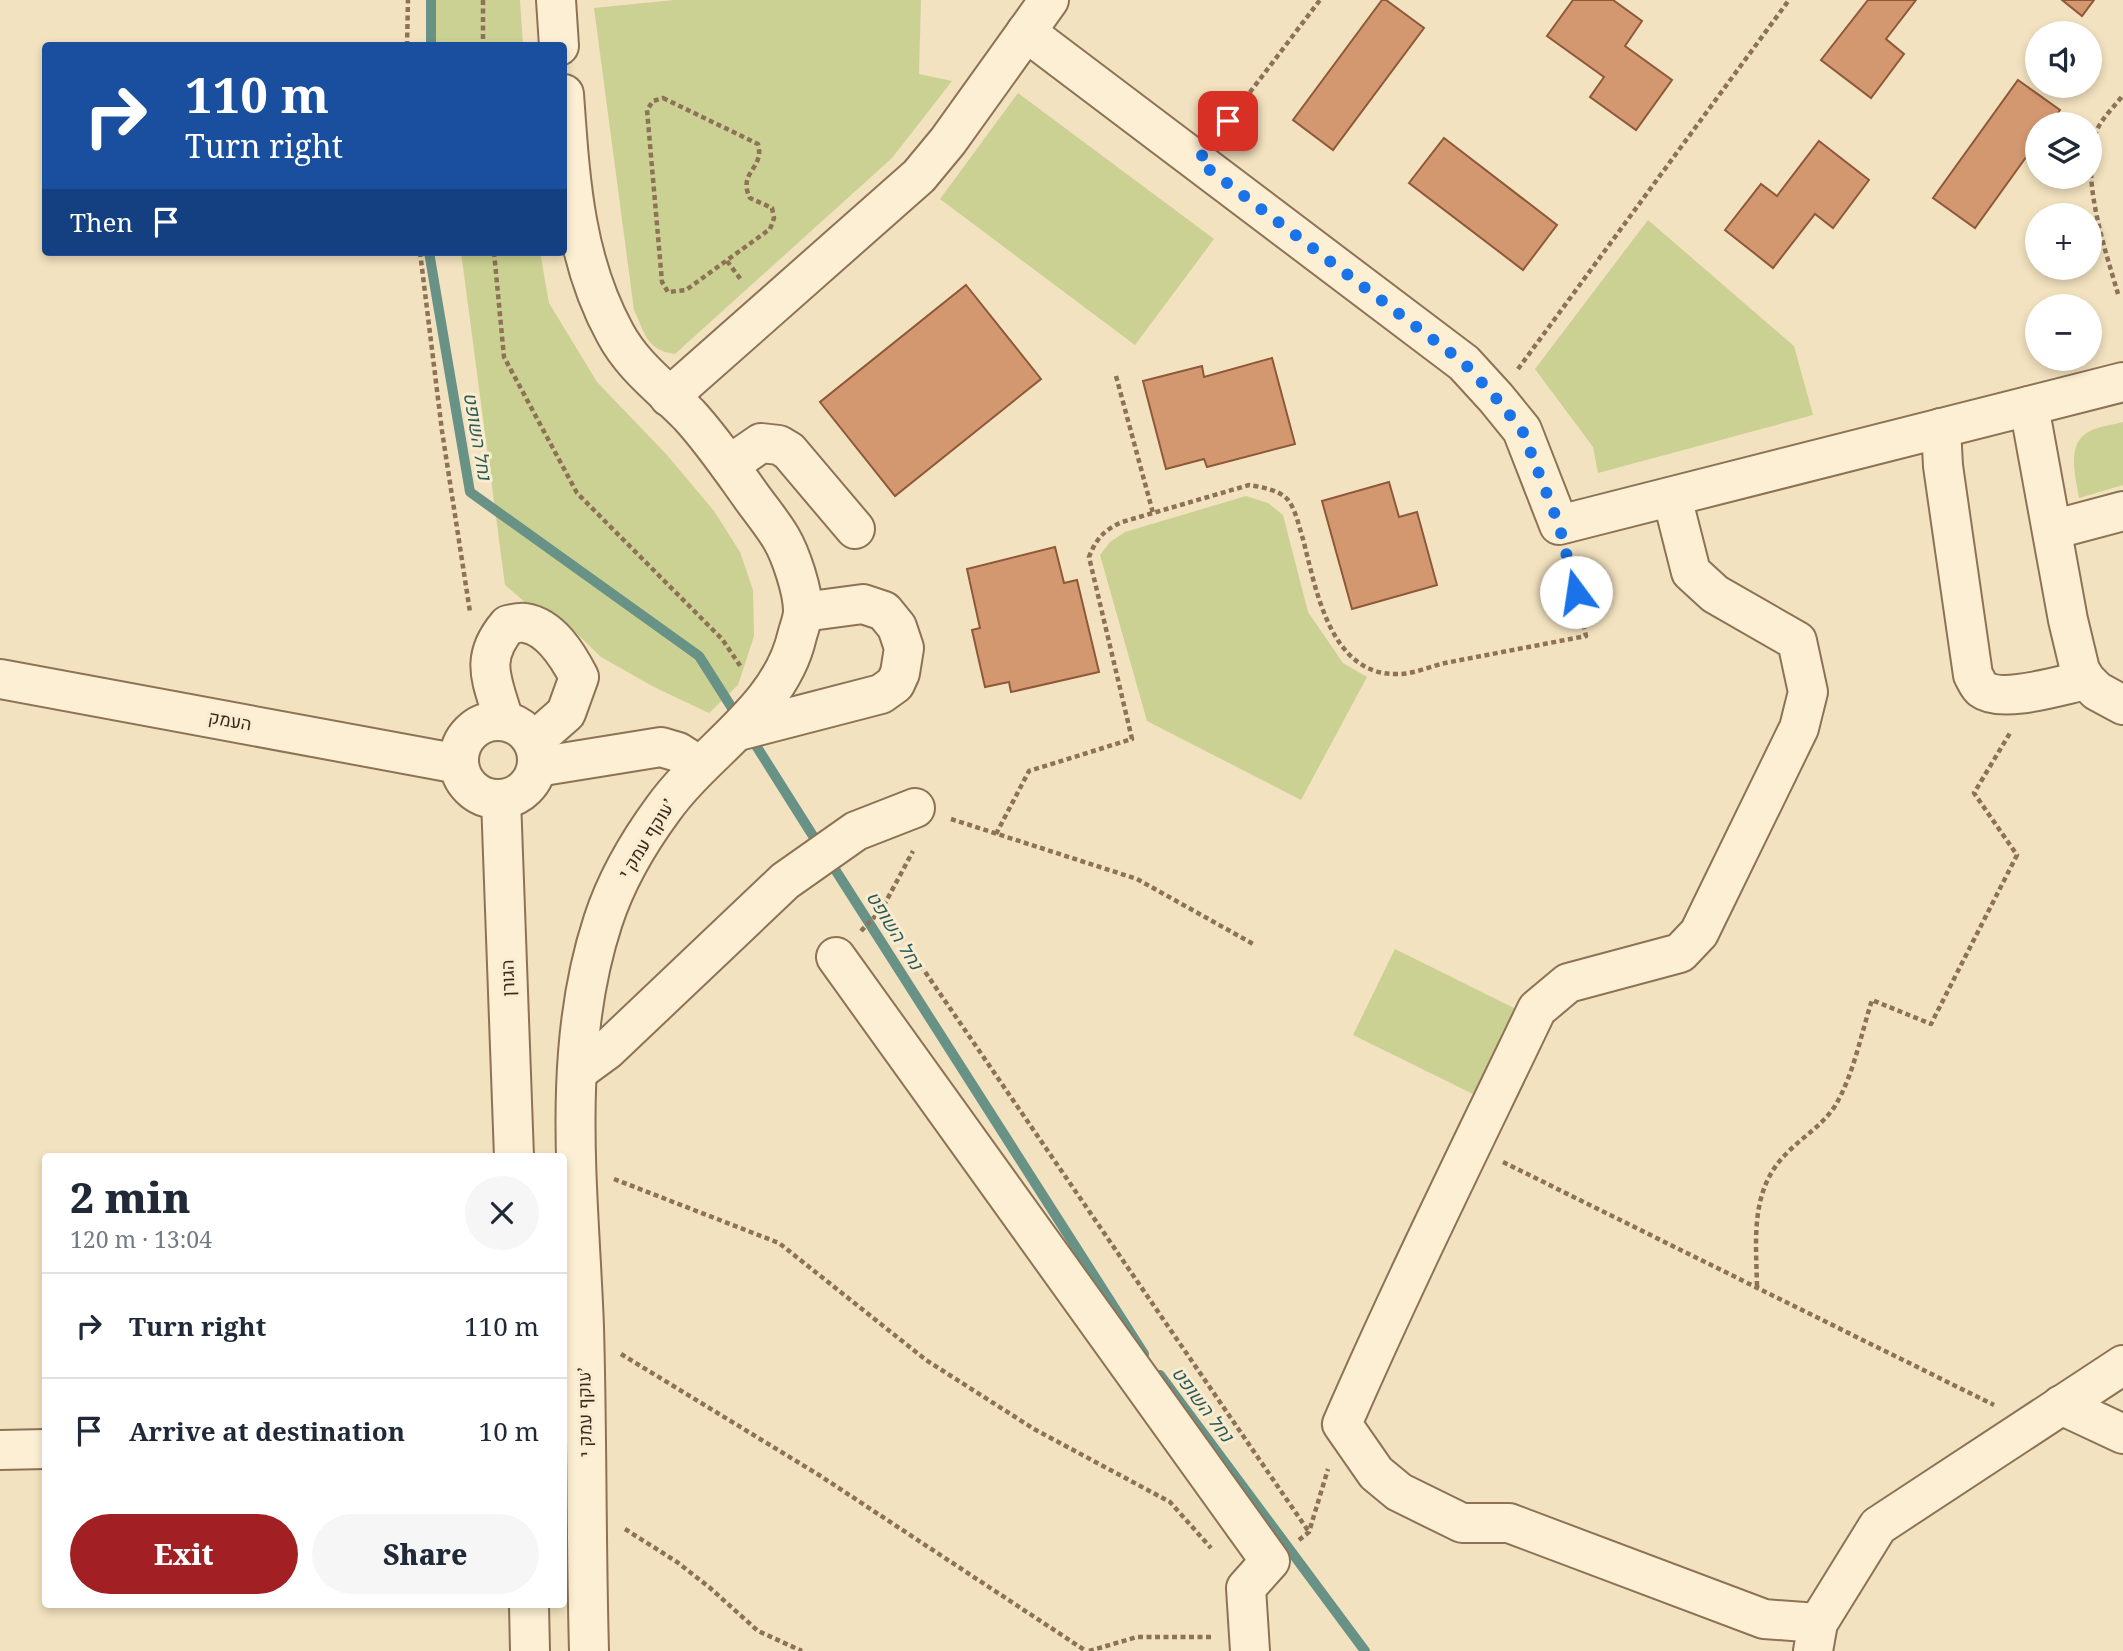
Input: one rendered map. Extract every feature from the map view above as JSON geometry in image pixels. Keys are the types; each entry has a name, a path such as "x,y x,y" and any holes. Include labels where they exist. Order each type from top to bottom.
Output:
{"street":[{"path":"556,0 559,42"},
{"path":"669,397 919,176 948,141 1049,0"},
{"path":"1026,32 1464,363 1522,430 1559,525 2123,382"},
{"name":"עוקף עמק י’","path":"567,131 573,205 585,260 598,298 616,336 635,362 689,416 729,465 783,540 796,578 803,612 794,650 778,684 738,731 700,766 664,807 629,861 604,918 586,982 578,1043 577,1165 584,1332 589,1651"},
{"path":"2029,406 2068,620 2080,670 2097,691 2123,705"},
{"path":"1941,428 1942,466 1973,675 1980,688 1991,694 2009,695 2086,680"},
{"path":"729,465 761,443 779,444 789,451 855,529"},
{"path":"1672,496 1691,572 1715,594 1797,641 1808,692 1799,728 1699,933 1680,953 1568,983 1537,1009 1387,1321 1342,1424 1376,1473 1399,1492 1462,1523 1509,1523 1816,1637 1878,1526 2123,1366"},
{"path":"2052,530 2123,511"},
{"path":"738,731 881,694 895,684 900,673 904,648 897,627 884,611 863,604 803,612"},
{"name":"העמק","path":"0,679 459,764"},
{"path":"525,743 533,779 513,796 501,799 478,794 468,786 461,775 459,752 464,741 471,732 491,721 525,743 662,747 678,752 700,766"},
{"name":"הגורן","path":"501,799 514,1153"},
{"path":"577,1072 607,1050 785,881 856,831 915,808"},
{"path":"836,957 1270,1561 1246,1588 1250,1644"},
{"path":"2047,1414 2123,1434"},
{"path":"0,1450 42,1449"},
{"path":"529,1608 530,1651"}],"path":[{"path":"407,42 408,0"},
{"path":"483,0 483,42"},
{"path":"1198,161 1320,0"},
{"path":"1496,398 1789,0"},
{"path":"2118,294 2094,207 2092,148 2098,128 2123,95"},
{"path":"663,97 758,144 761,153 757,164 747,174 745,189 750,198 772,208 774,218 770,229 686,290 667,292 662,282 647,110 653,101 663,97"},
{"path":"420,256 442,431 472,622"},
{"path":"494,256 504,357 578,493 722,639 764,700"},
{"path":"1116,376 1153,513"},
{"path":"996,834 1029,771 1132,739 1089,557 1095,542 1105,530 1122,522 1249,485 1265,488 1287,498 1297,518 1322,611 1332,631 1347,653 1361,663 1377,671 1400,674 1426,666 1586,636 1559,525"},
{"path":"1756,1286 1756,1232 1760,1196 1769,1176 1784,1156 1822,1124 1836,1104 1847,1081 1872,1000 1931,1024 2017,855 1974,793 2036,690"},
{"path":"1255,945 1137,879 915,808 920,837 882,909 1309,1532 1342,1424"},
{"path":"1450,1190 1465,1173 1484,1164 1503,1162 1756,1286 2047,1414"},
{"path":"577,1165 779,1243 926,1360 1034,1429 1170,1502 1246,1588"},
{"path":"584,1332 819,1475 1088,1651 1137,1637 1250,1644"},
{"path":"586,1518 607,1517 677,1562 758,1631 802,1651"}],"green space":[{"path":"427,0 520,0 523,42 433,42"},
{"path":"674,0 921,0 919,74 952,81 892,158 675,354 658,349 652,344 634,310 594,8"},
{"path":"1018,93 1214,239 1135,345 940,199"},
{"path":"1648,220 1794,346 1813,415 1598,473 1593,447 1535,369"},
{"path":"462,256 541,256 549,303 597,382 667,455 714,511 740,552 753,590 754,636 738,685 709,713 654,687 601,657 570,627 533,609 505,585"},
{"path":"2123,422 2123,485 2079,498 2074,461 2077,443 2090,431"},
{"path":"1246,496 1268,503 1283,515 1308,612 1343,663 1367,677 1301,800 1147,721 1100,555 1110,542 1125,532"},
{"path":"1395,949 1516,1009 1475,1095 1353,1035"}],"building":[{"path":"1382,0 1386,0 1424,28 1333,150 1293,120"},
{"path":"1573,0 1613,0 1642,21 1625,46 1672,80 1636,130 1590,97 1604,77 1547,36"},
{"path":"1868,0 1916,0 1886,39 1904,54 1871,98 1821,60"},
{"path":"2062,0 2094,0 2082,16"},
{"path":"2018,80 2025,85 2025,98 2043,98 2060,110 2025,112 2025,159 1975,228 1933,198"},
{"path":"1444,138 1557,225 1523,270 1409,183"},
{"path":"1819,141 1869,180 1833,228 1815,214 1773,268 1725,230 1761,184 1777,196"},
{"path":"966,285 1041,379 895,496 820,402"},
{"path":"1272,358 1295,444 1207,467 1204,459 1166,469 1143,381 1202,366 1204,377"},
{"path":"1389,482 1399,517 1417,512 1437,585 1352,609 1322,501"},
{"path":"1055,547 1064,583 1077,580 1099,672 1011,692 1009,682 985,687 972,630 980,628 967,569"}],"waterway":[{"name":"נחל השופט","path":"431,0 431,42"},
{"name":"נחל השופט","path":"430,256 470,492 699,656 739,719"},
{"name":"נחל השופט","path":"750,736 820,847"},
{"name":"נחל השופט","path":"829,860 1144,1354"},
{"name":"נחל השופט","path":"1160,1375 1365,1651"}],"route":[{"path":"1228,121 1198,161 1464,363 1522,430 1559,525 1576,592"}]}
